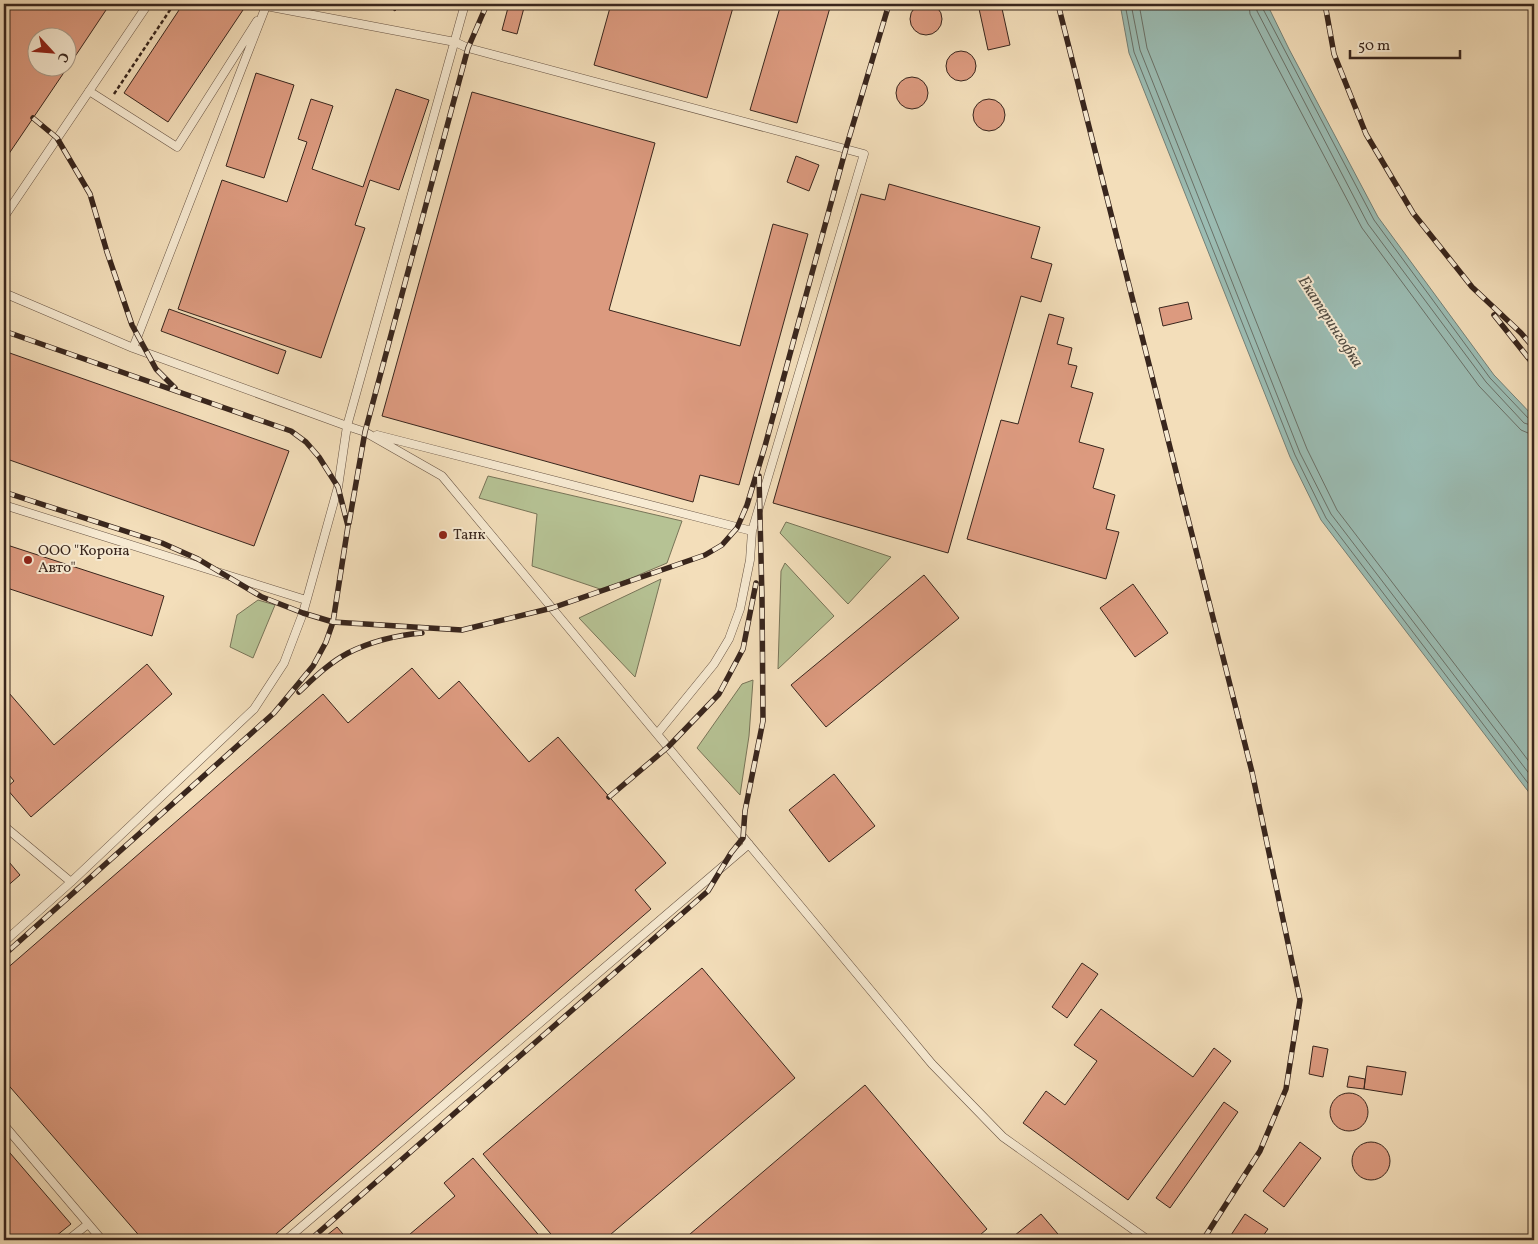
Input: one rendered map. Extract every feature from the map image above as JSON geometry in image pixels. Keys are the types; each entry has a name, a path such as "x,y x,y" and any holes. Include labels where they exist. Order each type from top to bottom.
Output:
{"lane":[{"path":"4,217 148,4"},
{"path":"4,942 71,882 254,709 284,664 306,600 338,487 346,426 456,42 465,4"},
{"path":"89,91 177,147 267,5"},
{"path":"267,5 456,42 468,48 864,154 752,531 750,560 740,609 729,639 714,664 657,734"},
{"path":"133,348 267,5"},
{"path":"4,293 133,348 346,426 752,531"},
{"path":"365,432 442,476 932,1064 1003,1137 1148,1240"},
{"path":"4,505 306,600"},
{"path":"4,826 71,882"},
{"path":"286,1240 749,844"},
{"path":"4,1125 102,1240"},
{"path":"68,1240 88,1224"}],"path":[{"path":"108,104 174,4"}],"green space":[{"path":"488,476 682,521 667,563 603,590 532,566 537,514 479,498"},
{"path":"786,522 891,557 848,604 780,533"},
{"path":"785,563 834,616 778,669 781,571"},
{"path":"661,579 635,677 579,618"},
{"path":"258,600 275,605 253,658 230,647 237,615"},
{"path":"753,680 749,736 740,795 697,748 742,684"}],"water":[{"name":"Екатерингофка","path":"1120,4 1267,4 1378,217 1494,375 1534,417 1534,799 1321,520 1290,457 1129,53"}],"building":[{"path":"926,3 937,8 942,19 937,30 926,35 915,30 910,19 915,8"},
{"path":"4,4 110,4 78,52 78,28 28,28 28,78 60,78 4,161"},
{"path":"183,4 247,4 168,122 124,93"},
{"path":"385,4 400,4 395,11"},
{"path":"509,4 525,4 517,34 502,30"},
{"path":"611,4 734,4 707,98 594,65"},
{"path":"781,4 831,4 797,123 750,110"},
{"path":"978,4 1001,4 1010,45 988,50"},
{"path":"961,51 967,52 975,60 975,72 967,80 961,81 955,80 947,72 946,66 947,60 955,52"},
{"path":"256,73 294,85 264,178 226,166"},
{"path":"912,77 918,78 923,82 927,87 927,99 923,104 918,108 912,109 906,108 901,104 897,99 896,93 897,87 901,82 906,78"},
{"path":"396,89 429,100 399,190 370,180 355,225 365,228 321,358 178,309 222,180 287,202 307,142 298,139 311,99 333,106 312,169 363,187"},
{"path":"472,92 655,143 609,310 740,346 773,224 808,234 739,485 700,475 693,502 382,416"},
{"path":"989,99 995,100 1000,104 1004,109 1004,121 1000,126 995,130 989,131 983,130 978,126 974,121 973,115 974,109 978,104 983,100"},
{"path":"796,156 819,165 809,191 787,182"},
{"path":"889,184 1040,227 1031,258 1052,264 1041,302 1021,296 948,553 773,503 861,194 885,200"},
{"path":"1188,302 1192,319 1163,326 1159,308"},
{"path":"169,309 286,351 278,374 161,331"},
{"path":"1049,314 1064,318 1057,344 1072,348 1068,364 1077,366 1071,387 1093,393 1079,442 1104,449 1093,488 1115,495 1106,529 1119,532 1106,579 967,539 1001,420 1018,424"},
{"path":"4,351 289,451 254,546 4,458"},
{"path":"4,544 164,596 152,636 4,587"},
{"path":"924,575 959,618 826,727 791,685"},
{"path":"1133,584 1168,633 1135,657 1100,608"},
{"path":"147,664 172,694 31,817 6,788 14,781 4,769 4,697 9,693 54,745"},
{"path":"412,668 439,699 459,681 529,762 558,737 666,863 635,890 651,909 269,1240 143,1240 4,1080 4,971 323,694 348,723"},
{"path":"834,774 875,826 829,862 789,810"},
{"path":"4,856 20,875 4,889"},
{"path":"1082,963 1098,974 1067,1018 1052,1007"},
{"path":"702,968 795,1078 604,1240 556,1240 483,1154"},
{"path":"1101,1009 1193,1077 1214,1048 1231,1061 1128,1200 1023,1123 1046,1091 1065,1105 1097,1061 1074,1045"},
{"path":"1313,1046 1328,1049 1323,1077 1309,1074"},
{"path":"1367,1066 1406,1072 1402,1095 1364,1089"},
{"path":"1349,1076 1365,1079 1364,1089 1347,1087"},
{"path":"865,1085 987,1229 974,1240 683,1240"},
{"path":"1349,1093 1363,1098 1368,1112 1363,1126 1349,1131 1335,1126 1330,1112 1335,1098"},
{"path":"1224,1102 1238,1112 1170,1208 1156,1198"},
{"path":"1300,1142 1321,1158 1284,1207 1263,1191"},
{"path":"1371,1142 1385,1147 1390,1161 1385,1175 1371,1180 1357,1175 1352,1161 1357,1147"},
{"path":"4,1146 71,1224 51,1240 4,1240"},
{"path":"473,1158 543,1240 403,1240 455,1196 444,1183"},
{"path":"1041,1214 1063,1240 1009,1240"},
{"path":"1245,1214 1268,1229 1260,1240 1240,1240 1231,1235"},
{"path":"337,1227 348,1240 321,1240"}],"railway":[{"path":"349,523 365,432 468,48 487,4"},
{"path":"4,492 162,543 198,559 262,597 333,622 462,630 552,608 705,555 722,545 737,528 747,505 765,446 846,148 889,4"},
{"path":"1058,4 1252,772 1300,1000 1286,1089 1260,1151 1203,1240"},
{"path":"1325,4 1334,54 1366,134 1413,213 1472,287 1521,333 1534,348"},
{"path":"33,118 57,138 90,194 107,252 132,325 156,369 175,388"},
{"path":"1494,315 1534,365"},
{"path":"4,331 291,431 306,442 319,457 338,487 348,526 333,622 326,642 313,666 274,713 4,955"},
{"path":"310,1240 708,891 731,853 743,838 745,811 763,721 759,476"},
{"path":"609,797 668,747 719,694 743,649 756,583"},
{"path":"299,692 328,666 348,653 384,640 422,633"}],"place":[{"name":"Танк","path":"443,535"},
{"name":"ООО \"Корона Авто\"","path":"28,560"}]}
